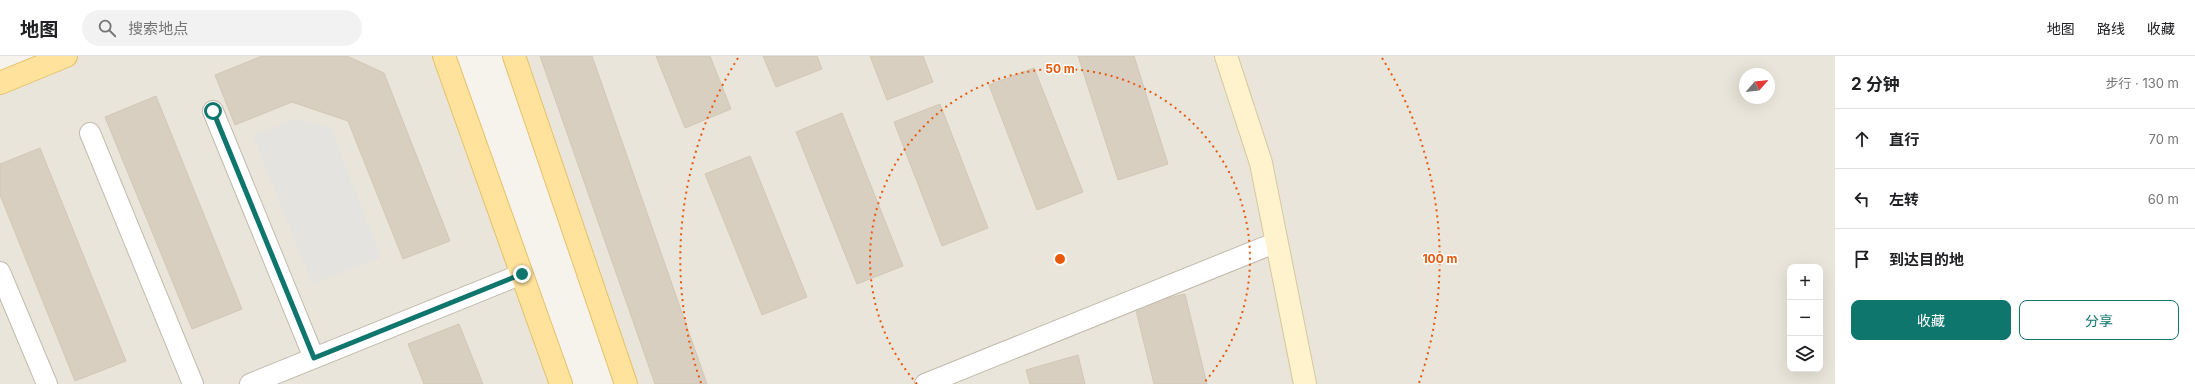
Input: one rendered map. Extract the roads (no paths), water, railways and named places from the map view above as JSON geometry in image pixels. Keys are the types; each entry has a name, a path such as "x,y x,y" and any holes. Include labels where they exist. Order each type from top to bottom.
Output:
{"main road":[{"path":"0,83 66,56"},
{"path":"444,56 561,384"},
{"path":"514,56 626,384"}],"street":[{"path":"1226,56 1261,162 1305,384"},
{"path":"213,111 314,358"},
{"path":"90,133 193,384"},
{"path":"925,384 1277,242"},
{"path":"0,272 47,384"},
{"path":"250,384 522,274"}]}
